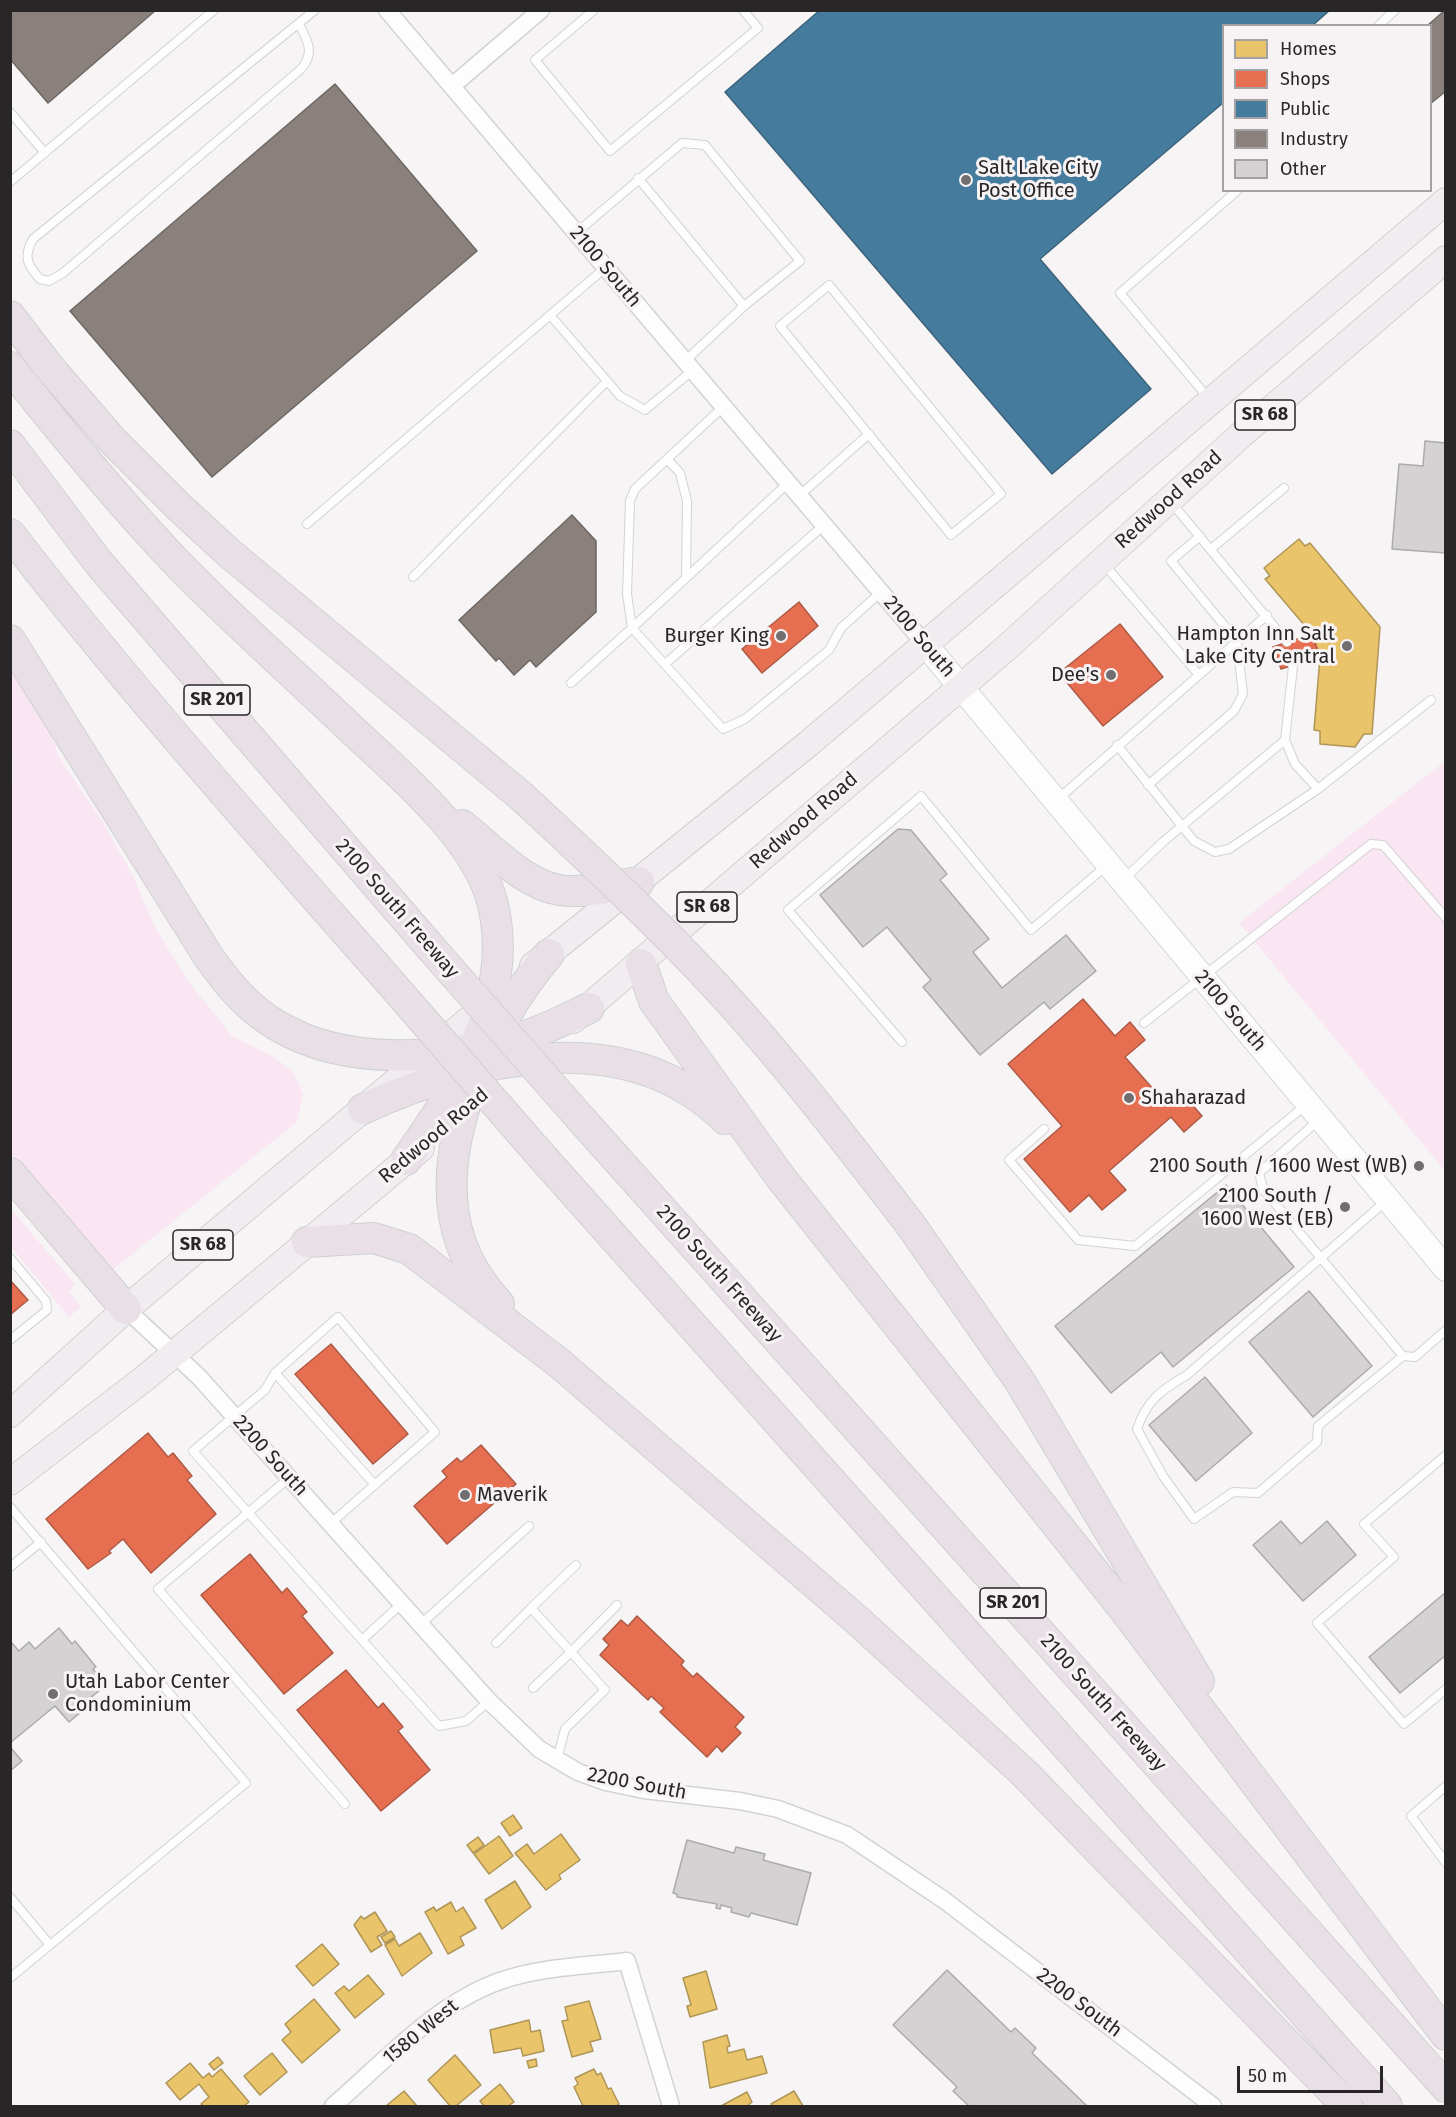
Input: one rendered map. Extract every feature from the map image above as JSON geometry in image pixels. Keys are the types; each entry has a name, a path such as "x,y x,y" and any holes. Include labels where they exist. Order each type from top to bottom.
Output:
{"highway":[{"path":"10,316 49,367 112,440 170,499 229,553 521,796 615,883 712,982 818,1104 910,1224 1019,1380 1277,1812"},
{"path":"10,367 92,466 178,564 404,778 513,866 545,886 575,890 639,882"},
{"name":"2100 South Freeway","path":"10,445 98,562 430,948 580,1119 1446,2087"},
{"name":"SR 201","path":"10,534 67,607 180,743 537,1151 1387,2106"},
{"path":"10,640 208,956 246,1003 278,1026 327,1046 369,1053 429,1052 476,1058 570,1058 613,1062 651,1071 687,1088 719,1113 781,1178"},
{"path":"404,778 468,850 486,882 494,908 497,932 496,972 453,1175 455,1222 461,1243 482,1284 515,1322 559,1364 865,1627 1016,1766 1128,1878 1347,2106"},
{"path":"406,1160 516,995 549,954"},
{"path":"641,964 654,1001 781,1178 1123,1608 1446,2035"},
{"path":"363,1108 589,1008"},
{"path":"10,1173 126,1310"},
{"path":"307,1242 374,1238 408,1249 559,1364"}],"main road":[{"name":"SR 68","path":"10,1414 126,1310 429,1052 639,882 925,644 1446,201"},
{"name":"Redwood Road","path":"10,1482 174,1354 641,964 1169,500 1444,264"}],"street":[{"name":"2100 South","path":"387,10 825,525 1446,1269"},
{"path":"452,86 541,10"},
{"name":"2200 South","path":"126,1310 174,1354 233,1415 401,1604 520,1733 578,1772 606,1782 645,1790 740,1801 778,1809 847,1835 944,1900 1213,2106"},
{"name":"1580 West","path":"333,2106 454,2002 501,1981 549,1971 627,1961 671,2106"}],"lane":[{"path":"10,182 214,10"},
{"path":"299,24 310,49 309,61 301,69 63,273 49,280 40,279 26,259 27,249 33,238 315,10"},
{"path":"594,10 535,60 610,151 758,28 742,10"},
{"path":"1379,24 1395,10"},
{"path":"10,112 45,153"},
{"path":"550,315 620,396 645,410 744,306 800,261 705,145 682,143 576,233"},
{"path":"638,178 744,306"},
{"path":"1210,401 1120,293 1236,192"},
{"path":"307,524 606,267"},
{"path":"829,285 1001,494 951,535 869,435 780,326 829,285"},
{"path":"413,577 607,381"},
{"path":"724,406 634,489 630,501 627,594 632,628 723,729 745,719 829,650 841,628 881,592"},
{"path":"571,683 686,578 794,489 869,435"},
{"path":"667,459 680,473 687,501 686,578"},
{"path":"1211,549 1284,488"},
{"path":"1169,500 1267,615 1287,642"},
{"path":"665,664 825,525"},
{"path":"1148,785 1234,711 1244,694 1238,641 1171,561 1200,536"},
{"path":"1101,561 1198,675"},
{"path":"1056,800 1267,615"},
{"path":"1293,666 1285,741 1295,764 1318,789"},
{"path":"1117,745 1182,826 1206,849 1215,852 1228,849 1318,789 1431,700"},
{"path":"902,1042 788,910 921,796 1031,930 1182,826 1285,741"},
{"path":"1144,1023 1371,844 1383,845 1446,918"},
{"path":"1044,1130 1009,1160 1078,1240 1135,1246 1314,1111"},
{"path":"1314,1111 1259,1173 1263,1189 1402,1356"},
{"path":"1387,1200 1187,1375 1165,1388 1144,1409 1137,1429 1163,1476 1194,1519 1233,1492 1258,1493 1317,1442 1318,1426 1402,1356 1415,1357 1446,1330"},
{"path":"10,1258 46,1300 46,1310 10,1340"},
{"path":"330,1524 435,1432 338,1317 275,1373 265,1390 193,1451 439,1726 466,1721 489,1701"},
{"path":"275,1373 375,1485"},
{"path":"1446,1455 1364,1524 1394,1557 1317,1623 1404,1724 1446,1689"},
{"path":"289,1478 250,1514 158,1589 345,1803"},
{"path":"10,1506 246,1783 10,1978"},
{"path":"420,1625 530,1526"},
{"path":"10,1567 40,1542"},
{"path":"496,1643 576,1565"},
{"path":"362,1640 401,1604"},
{"path":"533,1688 617,1605"},
{"path":"531,1608 605,1690 565,1729 557,1760"},
{"path":"1446,1786 1411,1815 1446,1863"},
{"path":"10,1897 50,1945"}],"shaded area":[{"path":"15,670 49,726 58,755 104,824 134,878 155,927 188,981 232,1036 272,1056 293,1071 303,1094 297,1122 111,1271 30,1181 11,1153 10,812 13,780 10,672"},
{"path":"1445,761 1445,1171 1239,923"},
{"path":"11,1209 75,1284 69,1292 81,1307 69,1317 11,1247"}],"building: Homes":[{"name":"Hampton Inn Salt Lake City Central","path":"1299,539 1305,546 1310,543 1380,627 1372,734 1364,734 1355,747 1320,744 1320,731 1314,730 1320,657 1312,634 1265,579 1270,576 1264,568"},
{"path":"513,1815 522,1828 510,1836 501,1823"},
{"path":"561,1834 580,1860 559,1875 561,1879 546,1890 515,1853 527,1844 534,1854"},
{"path":"499,1836 513,1856 489,1874 474,1854"},
{"path":"478,1837 484,1845 473,1853 467,1845"},
{"path":"515,1881 531,1907 502,1929 485,1900"},
{"path":"451,1902 456,1912 463,1907 476,1928 460,1937 464,1945 448,1954 425,1912 434,1907 436,1911"},
{"path":"375,1912 387,1931 377,1937 382,1945 371,1952 354,1925 361,1916 364,1919"},
{"path":"391,1931 395,1937 385,1943 381,1937"},
{"path":"420,1933 432,1953 402,1976 385,1945 395,1939 399,1946"},
{"path":"322,1944 339,1964 313,1986 296,1966"},
{"path":"706,1971 717,2009 690,2017 687,2006 691,2005 683,1978"},
{"path":"368,1975 384,1994 355,2018 335,1993 344,1986 349,1991"},
{"path":"314,1999 340,2030 302,2063 282,2040 291,2032 285,2024"},
{"path":"589,2001 601,2039 590,2042 593,2051 572,2057 562,2021 568,2020 565,2007"},
{"path":"529,2020 531,2032 540,2030 544,2051 523,2056 521,2048 494,2053 490,2030"},
{"path":"727,2035 730,2046 727,2047 728,2053 744,2049 747,2060 762,2056 767,2073 710,2088 703,2042"},
{"path":"272,2053 287,2072 260,2095 244,2076"},
{"path":"455,2055 481,2085 456,2106 450,2106 428,2080"},
{"path":"218,2057 223,2063 214,2070 209,2064"},
{"path":"536,2059 537,2066 529,2068 527,2061"},
{"path":"190,2063 203,2078 209,2073 212,2077 221,2069 249,2102 244,2106 204,2106 201,2104 209,2097 199,2084 180,2100 166,2083"},
{"path":"594,2069 597,2075 601,2073 608,2089 611,2088 619,2104 616,2106 583,2106 574,2087 578,2084 575,2078"},
{"path":"500,2084 514,2102 508,2106 484,2106 480,2101"},
{"path":"404,2091 417,2106 386,2106"},
{"path":"794,2091 803,2106 773,2106 771,2104"},
{"path":"747,2092 752,2102 747,2106 721,2106"}],"building: Shops":[{"path":"799,602 818,626 762,673 742,649"},
{"name":"Dee's","path":"1120,624 1163,677 1103,726 1059,673"},
{"path":"1312,634 1320,657 1281,669 1273,647"},
{"path":"1083,999 1115,1036 1130,1022 1145,1040 1125,1057 1168,1106 1183,1094 1202,1116 1184,1132 1171,1117 1109,1171 1126,1190 1102,1210 1089,1195 1070,1212 1024,1159 1062,1126 1008,1064"},
{"path":"10,1280 28,1300 10,1315"},
{"path":"331,1344 408,1434 373,1464 295,1374"},
{"path":"148,1433 168,1457 173,1453 192,1476 187,1480 216,1514 151,1573 123,1539 109,1551 111,1553 88,1569 46,1519"},
{"name":"Maverik","path":"481,1445 516,1484 447,1544 414,1506 447,1477 442,1471 457,1458 461,1462"},
{"path":"250,1554 282,1593 287,1588 307,1612 302,1616 333,1653 284,1694 201,1595"},
{"path":"637,1616 684,1661 681,1665 693,1677 697,1673 744,1717 735,1727 741,1733 722,1752 717,1746 707,1757 660,1712 664,1708 651,1696 648,1700 600,1655 609,1645 603,1639 621,1620 628,1626"},
{"path":"346,1670 378,1708 383,1703 403,1727 398,1731 430,1770 381,1811 297,1710"}],"building: Public":[{"name":"Salt Lake City Post Office","path":"820,10 1330,10 1314,24 1222,24 1222,104 1040,259 1151,389 1052,474 725,92"}],"building: Industry":[{"path":"10,10 156,10 48,103 10,59"},
{"path":"1445,10 1446,91 1432,102 1432,24 1429,24"},
{"path":"335,84 477,251 212,477 70,311"},
{"path":"572,515 596,541 596,612 536,667 530,660 514,675 499,658 496,661 459,620"}],"building: Other":[{"path":"1425,441 1446,443 1446,553 1392,549 1399,464 1423,466"},
{"path":"898,829 911,830 947,874 940,880 989,939 973,952 1002,988 1066,935 1096,971 1050,1009 1044,1002 980,1055 923,987 931,980 887,927 863,947 820,895"},
{"path":"1226,1185 1294,1267 1173,1367 1161,1352 1111,1393 1055,1326"},
{"path":"1309,1291 1372,1366 1313,1417 1249,1342"},
{"path":"1205,1377 1252,1433 1196,1481 1149,1425"},
{"path":"1281,1521 1301,1544 1327,1521 1356,1555 1303,1601 1253,1545"},
{"path":"1446,1592 1446,1655 1400,1693 1369,1657"},
{"name":"Utah Labor Center Condominium","path":"59,1628 72,1644 75,1641 96,1667 93,1669 106,1685 83,1704 86,1708 69,1722 55,1706 10,1743 10,1641 19,1651 29,1642 35,1649"},
{"path":"10,1747 22,1761 10,1771"},
{"path":"687,1840 734,1853 736,1847 765,1854 763,1860 811,1873 797,1925 751,1913 749,1917 731,1912 732,1908 721,1905 720,1909 716,1908 717,1904 677,1897 677,1894 673,1893"},
{"path":"947,1970 1011,2032 1015,2028 1036,2048 1032,2053 1087,2106 969,2106 953,2091 957,2087 893,2025"}],"place":[{"name":"Salt Lake City Post Office","path":"966,180"},
{"name":"Burger King","path":"781,636"},
{"name":"Hampton Inn Salt Lake City Central","path":"1347,646"},
{"name":"Dee's","path":"1111,675"},
{"name":"Shaharazad","path":"1129,1098"},
{"name":"2100 South / 1600 West (WB)","path":"1419,1166"},
{"name":"2100 South / 1600 West (EB)","path":"1345,1207"},
{"name":"Maverik","path":"465,1495"},
{"name":"Utah Labor Center Condominium","path":"53,1694"}]}
